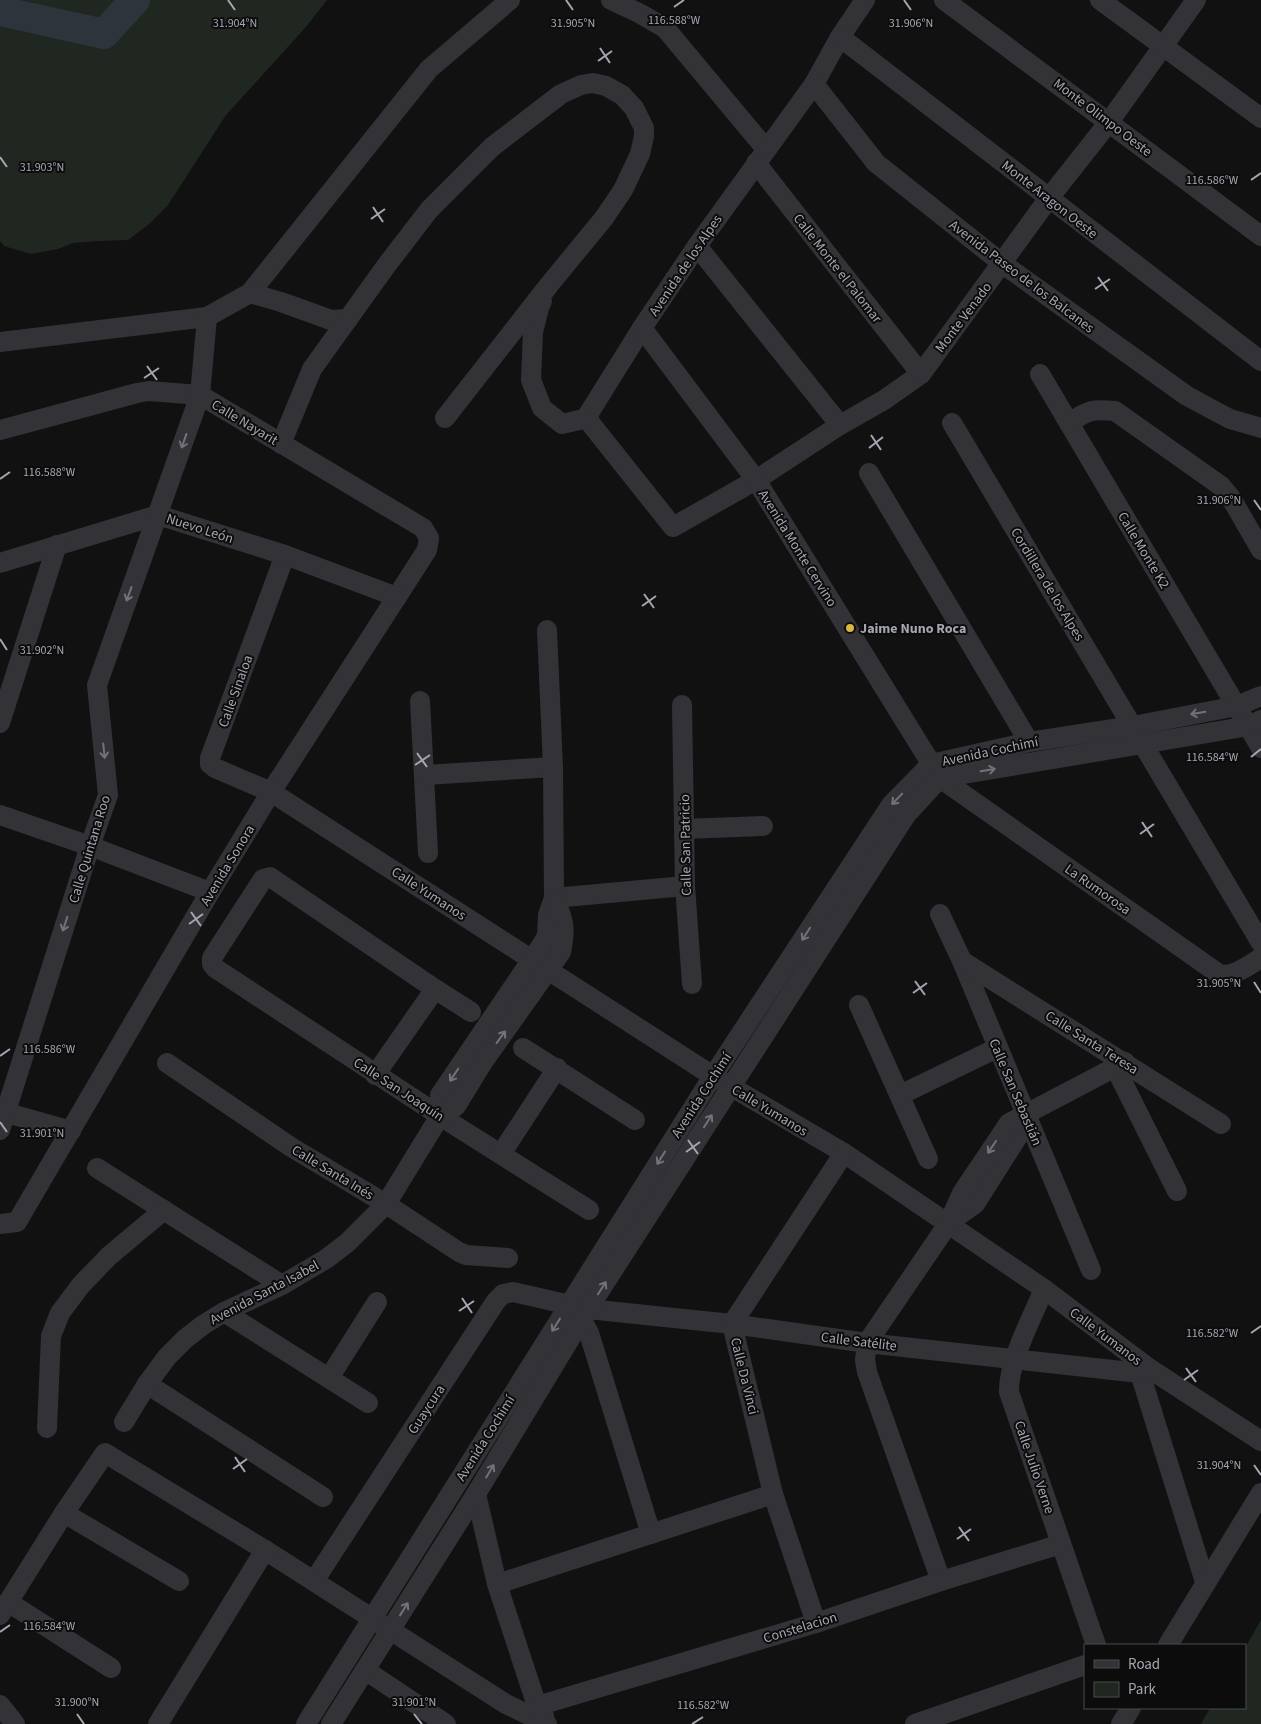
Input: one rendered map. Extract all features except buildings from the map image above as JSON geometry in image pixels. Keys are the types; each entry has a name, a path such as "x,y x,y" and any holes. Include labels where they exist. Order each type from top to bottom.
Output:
{"street":[{"path":"0,342 207,317 250,294 429,69 510,0"},
{"name":"Calle Monte el Palomar","path":"611,0 665,28 921,374"},
{"name":"Avenida de los Alpes","path":"588,418 589,413 642,328 697,246 814,84 840,37 865,0"},
{"name":"Monte Olimpo Oeste","path":"944,0 1261,236"},
{"path":"1100,0 1261,118"},
{"name":"Monte Venado","path":"588,418 673,527 756,480 840,425 884,400 921,374 1003,264 1049,198 1109,122 1196,0"},
{"name":"Monte Aragon Oeste","path":"840,37 1261,361"},
{"path":"281,444 312,369 429,210 492,147 561,94 582,85 593,83 606,86 622,95 634,108 644,128 640,154 623,190 604,218 549,285 446,418"},
{"name":"Avenida Paseo de los Balcanes","path":"814,84 876,163 1003,264 1187,396 1230,419 1261,428"},
{"path":"697,246 840,425"},
{"path":"549,285 538,308 533,332 531,380 542,408 562,424 588,418"},
{"path":"250,294 281,302 331,320 348,319"},
{"name":"Calle Nayarit","path":"207,317 200,395 423,528 429,538"},
{"name":"Avenida Monte Cervino","path":"642,328 756,480 935,771"},
{"name":"Calle Monte K2","path":"1040,374 1237,706 1255,723 1261,748"},
{"path":"0,430 137,393 149,391 200,395"},
{"name":"Calle Quintana Roo","path":"2,1118 108,795 97,685 200,395"},
{"path":"1069,423 1085,412 1098,410 1115,411 1221,486 1231,498 1261,550"},
{"name":"Cordillera de los Alpes","path":"952,423 1261,944"},
{"path":"869,473 1029,742"},
{"name":"Nuevo León","path":"0,563 158,515 285,555 397,597"},
{"name":"Avenida Sonora","path":"9,1223 71,1131 210,892 271,792 427,550 429,538"},
{"path":"0,723 57,545"},
{"name":"Calle Sinaloa","path":"271,792 215,768 210,764 210,758 285,555"},
{"name":"Avenida Santa Isabel","path":"124,1422 147,1384 185,1339 224,1312 282,1285 326,1259 347,1243 386,1204 440,1116 440,1095 476,1057 541,964 561,952 564,940 563,917 554,898 553,767 547,630"},
{"name":"Avenida Cochimí","path":"331,1724 476,1494 713,1076 891,805 935,771 1029,742 1133,726 1237,706 1261,696"},
{"path":"420,702 428,853"},
{"name":"Calle San Patricio","path":"682,706 685,886 692,984"},
{"name":"Avenida Cochimí","path":"306,1724 373,1618 730,1086 935,771 1144,745 1255,723"},
{"path":"425,775 553,767"},
{"name":"La Rumorosa","path":"935,771 1219,974 1225,976 1232,974 1261,958"},
{"name":"Calle Yumanos","path":"271,792 713,1076 844,1154 1044,1289 1145,1371 1261,1440"},
{"path":"0,814 210,892"},
{"path":"684,829 763,826"},
{"name":"Calle San Joaquín","path":"435,989 270,877 262,879 212,958 212,964 375,1075 589,1210"},
{"path":"554,898 685,886"},
{"name":"Calle San Sebastián","path":"940,914 962,960 1091,1270"},
{"name":"Calle Santa Teresa","path":"962,960 1120,1064 1221,1124"},
{"path":"375,1075 435,989 471,1012"},
{"path":"859,1005 928,1159"},
{"path":"523,1048 557,1068 635,1120"},
{"path":"900,1095 998,1048"},
{"name":"Calle Santa Inés","path":"166,1063 291,1147 386,1204 459,1252 466,1255 508,1258"},
{"path":"940,1581 867,1372 865,1360 867,1343 948,1224 975,1204 1020,1133 1026,1114 1120,1064 1178,1191"},
{"path":"502,1154 557,1068"},
{"path":"2,1118 71,1131"},
{"name":"Calle Da Vinci","path":"816,1623 773,1494 732,1324 844,1154"},
{"path":"97,1168 282,1285"},
{"path":"47,1428 51,1336 60,1313 81,1285 109,1256 164,1210"},
{"name":"Calle Julio Verne","path":"1044,1289 1015,1359 1009,1379 1010,1392 1096,1644"},
{"name":"Guaycura","path":"314,1581 496,1301 503,1294 513,1292 580,1311"},
{"path":"328,1378 377,1302"},
{"path":"580,1311 589,1333 651,1534"},
{"name":"Calle Satélite","path":"580,1311 732,1324 867,1343 1145,1371"},
{"path":"224,1312 368,1403"},
{"path":"1145,1371 1205,1582"},
{"path":"147,1384 324,1498"},
{"path":"111,1668 4,1609 64,1513 105,1453 265,1550 506,1704 548,1724"},
{"path":"1169,1644 1261,1493"},
{"path":"476,1494 497,1584 537,1706 548,1724"},
{"path":"497,1584 773,1494"},
{"path":"64,1513 179,1581"},
{"name":"Constelacion","path":"537,1706 816,1623 940,1581 1061,1544"},
{"path":"158,1724 265,1550"},
{"path":"915,1724 1084,1665"},
{"path":"365,1670 446,1724"},
{"path":"0,1705 15,1724"}],"green space":[{"path":"0,0 327,0 305,28 226,115 168,205 149,224 128,240 73,243 58,249 31,254 4,246 0,241"},
{"path":"1261,1620 1261,1724 1201,1724 1209,1709 1246,1709 1246,1646"}],"waterway":[{"path":"0,11 104,34 135,0"}],"place":[{"name":"Jaime Nuno Roca","path":"850,628"}]}
